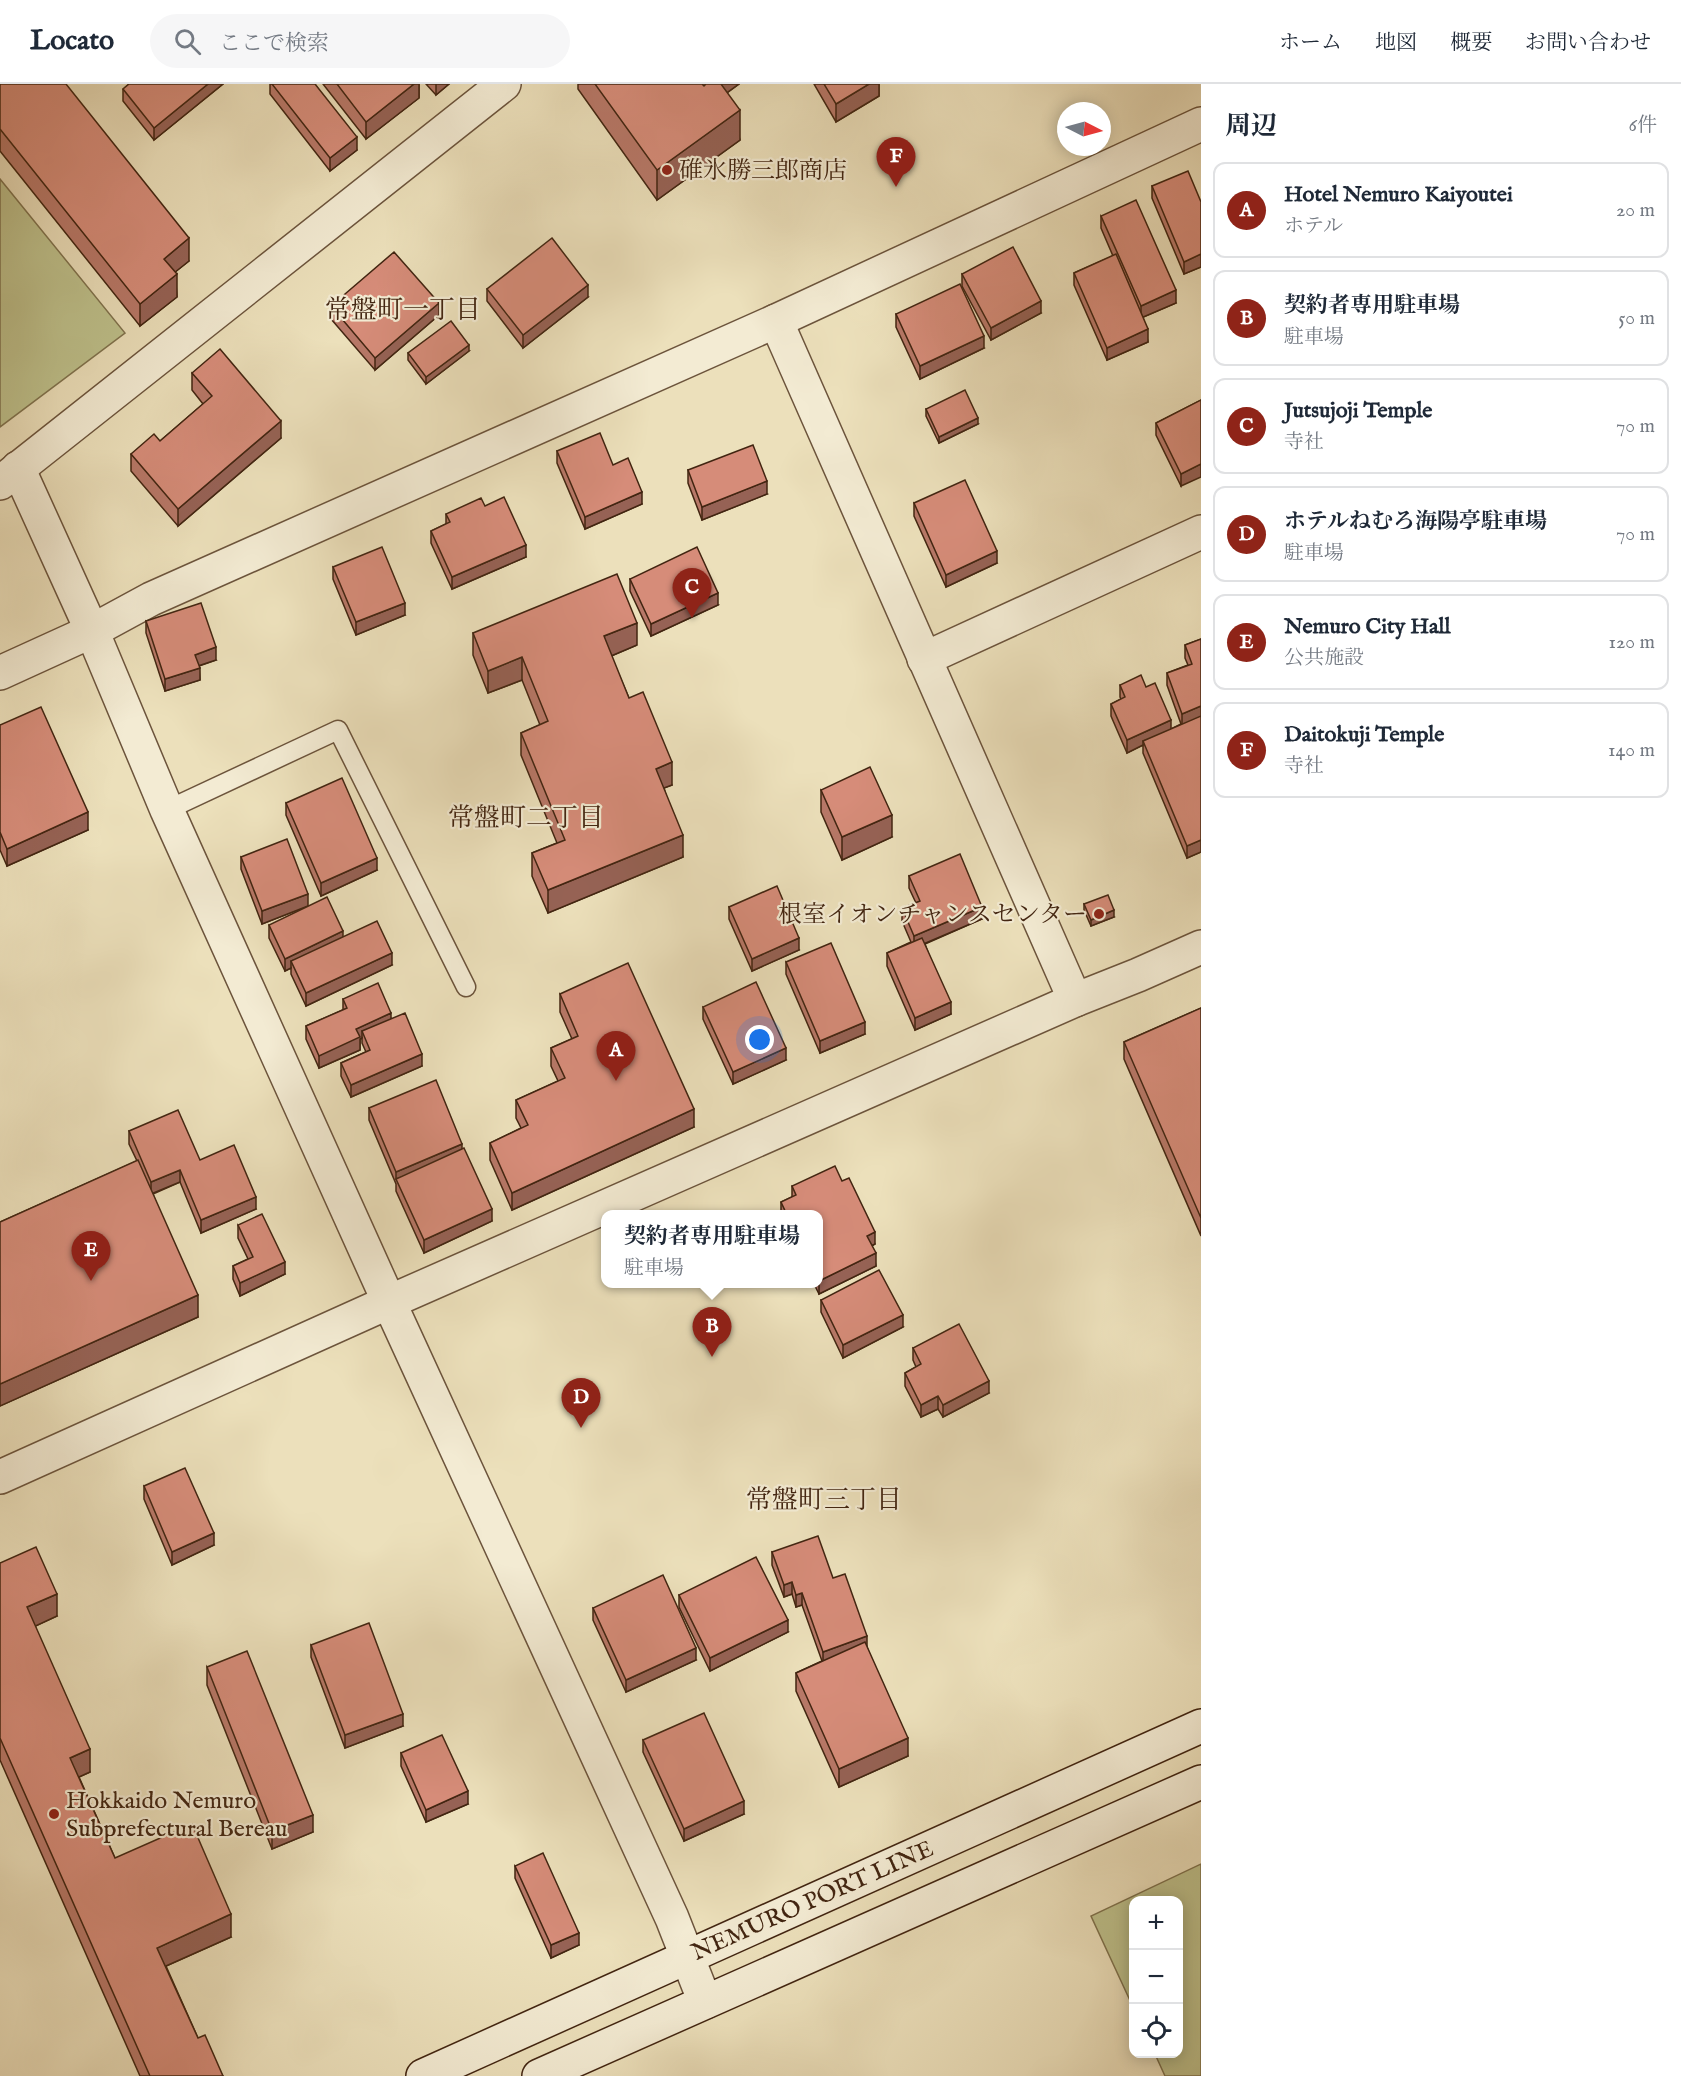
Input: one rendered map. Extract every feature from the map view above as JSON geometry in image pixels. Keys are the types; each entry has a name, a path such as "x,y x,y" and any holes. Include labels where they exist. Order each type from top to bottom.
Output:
{"street":[{"path":"504,84 9,476 92,631 167,810 389,1302 672,1918 705,2002"},
{"path":"0,673 92,631 151,599 776,321 1201,124"},
{"path":"776,321 1075,1000"},
{"path":"924,659 1201,532"},
{"path":"0,1477 389,1302 1075,1000 1201,947"},
{"name":"NEMURO PORT LINE","path":"423,2076 1201,1726"},
{"name":"NEMURO PORT LINE","path":"539,2076 1201,1782"}],"lane":[{"path":"167,810 338,729 466,987"}],"green space":[{"path":"0,179 125,333 0,427"},
{"path":"1201,1864 1201,2076 1165,2076 1157,2058 1183,2058 1183,1896 1133,1896"},
{"path":"1129,1898 1129,1998 1091,1916"}],"building":[{"path":"0,84 66,84 189,238 164,259 177,274 140,304 0,129"},
{"path":"129,84 208,84 154,128 123,89"},
{"path":"272,84 315,84 357,137 330,158"},
{"path":"337,84 414,84 366,122"},
{"path":"595,84 702,84 704,86 721,84 740,110 657,170"},
{"path":"824,84 869,84 836,104"},
{"path":"1188,171 1201,202 1201,254 1184,262 1152,186"},
{"path":"1136,200 1176,290 1141,306 1101,216"},
{"path":"552,238 588,285 523,335 487,289"},
{"path":"1013,247 1041,301 991,328 962,274"},
{"path":"394,252 439,303 375,358 331,306"},
{"path":"1116,254 1148,329 1107,348 1074,273"},
{"path":"960,284 984,336 920,366 896,314"},
{"path":"451,321 469,345 426,377 408,353"},
{"path":"220,349 281,421 178,509 131,454 154,434 160,441 212,396 192,373"},
{"path":"965,390 978,418 939,437 926,409"},
{"path":"1201,400 1201,464 1181,474 1156,423"},
{"path":"600,433 613,465 628,458 642,492 585,517 557,451"},
{"path":"753,445 767,481 702,507 688,470"},
{"path":"965,480 997,551 946,575 914,503"},
{"path":"504,497 526,545 452,577 431,531 450,522 446,514 481,498 485,506"},
{"path":"382,547 405,603 356,622 333,567"},
{"path":"697,547 718,593 651,624 630,579"},
{"path":"617,574 637,623 604,636 629,698 643,692 672,762 656,769 683,835 548,890 532,853 565,840 521,733 548,721 522,657 488,671 473,633"},
{"path":"201,603 216,647 195,655 200,668 165,679 146,621"},
{"path":"1201,639 1201,706 1182,714 1167,673 1192,664 1185,645"},
{"path":"1141,675 1146,687 1155,683 1171,720 1127,740 1111,704 1125,697 1120,685"},
{"path":"41,707 88,812 7,849 0,832 0,725"},
{"path":"1201,716 1201,840 1187,846 1143,741"},
{"path":"870,767 892,815 842,837 821,790"},
{"path":"342,778 377,858 321,883 286,803"},
{"path":"287,839 308,894 262,911 241,857"},
{"path":"960,854 982,907 914,936 902,908 920,901 909,876"},
{"path":"777,886 799,938 752,959 729,907"},
{"path":"1108,895 1114,910 1091,920 1084,904"},
{"path":"327,897 343,931 285,959 269,925"},
{"path":"377,921 392,953 306,993 291,961"},
{"path":"922,938 951,1002 915,1018 887,953"},
{"path":"831,943 865,1022 820,1041 786,962"},
{"path":"628,963 694,1109 512,1193 490,1143 528,1125 516,1100 565,1078 551,1048 578,1036 560,994"},
{"path":"756,982 786,1048 733,1072 703,1007"},
{"path":"378,983 391,1013 356,1029 360,1037 319,1056 306,1026 347,1008 343,999"},
{"path":"1201,1008 1201,1218 1124,1042"},
{"path":"405,1013 422,1054 351,1085 341,1063 370,1050 362,1031"},
{"path":"436,1080 462,1144 396,1172 369,1108"},
{"path":"178,1110 200,1160 234,1145 256,1197 201,1220 180,1170 151,1182 129,1131"},
{"path":"464,1148 492,1209 424,1240 396,1179"},
{"path":"138,1160 198,1295 0,1384 0,1222"},
{"path":"835,1166 842,1181 849,1178 875,1232 867,1236 876,1253 823,1279 823,1210 785,1210 781,1202 796,1195 792,1186"},
{"path":"262,1214 285,1262 240,1283 233,1266 253,1257 238,1225"},
{"path":"879,1270 903,1315 843,1345 821,1300"},
{"path":"959,1324 989,1381 943,1405 938,1396 921,1405 905,1373 921,1364 913,1348"},
{"path":"185,1468 214,1533 172,1552 144,1486"},
{"path":"818,1536 833,1578 845,1574 867,1636 823,1652 802,1593 796,1595 792,1582 784,1585 772,1552"},
{"name":"Hokkaido Nemuro Subprefectural Bereau","path":"36,1547 57,1594 27,1607 90,1749 70,1758 115,1858 192,1824 231,1914 157,1948 198,2038 205,2035 223,2076 150,2076 0,1738 0,1563"},
{"path":"756,1557 788,1620 710,1658 679,1595"},
{"path":"663,1575 696,1648 626,1680 593,1608"},
{"path":"369,1623 403,1714 345,1735 311,1645"},
{"path":"865,1642 908,1738 839,1769 796,1673"},
{"path":"247,1651 313,1815 272,1831 207,1667"},
{"path":"704,1713 744,1801 684,1829 643,1740"},
{"path":"442,1735 468,1791 426,1810 401,1753"},
{"path":"543,1853 579,1933 551,1945 515,1866"}],"place":[{"name":"碓氷勝三郎商店","path":"667,170"},
{"name":"Daitokuji Temple","path":"896,187"},
{"name":"Jutsujoji Temple","path":"692,618"},
{"name":"根室イオンチャンスセンター","path":"1099,914"},
{"name":"Hotel Nemuro Kaiyoutei","path":"616,1081"},
{"name":"Nemuro City Hall","path":"91,1281"},
{"name":"契約者専用駐車場","path":"712,1357"},
{"name":"ホテルねむろ海陽亭駐車場","path":"581,1428"},
{"name":"Hokkaido Nemuro Subprefectural Bereau","path":"54,1814"}],"district":[{"name":"常盤町一丁目","path":"403,309"},
{"name":"常盤町二丁目","path":"526,817"},
{"name":"常盤町三丁目","path":"824,1499"}]}
